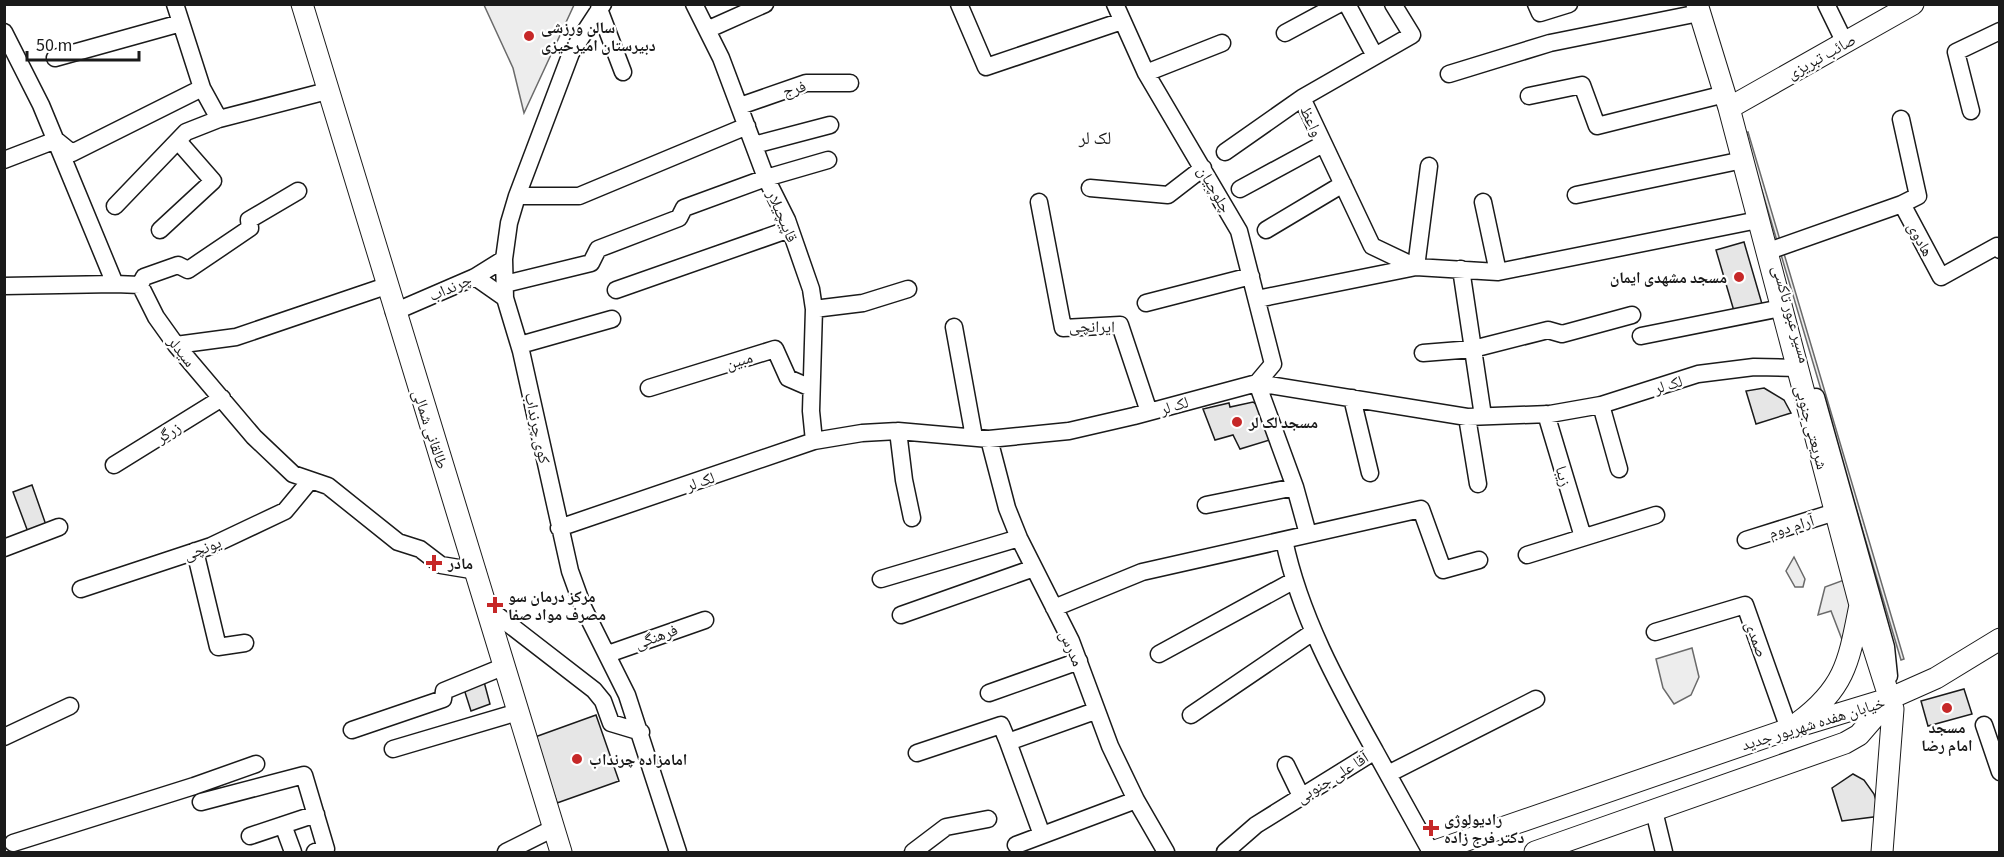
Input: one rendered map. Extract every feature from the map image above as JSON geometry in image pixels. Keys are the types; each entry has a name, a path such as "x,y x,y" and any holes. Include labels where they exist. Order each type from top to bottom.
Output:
{"main road":[{"name":"طالقانی شمالی","path":"302,4 386,286 477,571 561,852"},
{"name":"صائب تبریزی","path":"1727,101 1845,43 1904,7"},
{"name":"شریعتی جنوبی","path":"1698,9 1727,101 1758,220 1770,250 1781,308 1860,605 1891,698 1893,709 1882,852"},
{"path":"1789,729 1828,697 1841,679 1851,652 1860,605"},
{"path":"1891,698 1936,678 2000,639"},
{"name":"خیابان هفده شهریور جدید","path":"1432,852 1789,729 1891,698"},
{"name":"خیابان هفده شهریور جدید","path":"1535,852 1845,743 1866,728 1891,698"}],"street":[{"path":"175,4 202,88 219,118"},
{"name":"قاپیچیلار","path":"694,4 709,29 765,177 779,199 811,289 814,309 811,388 814,441"},
{"path":"709,29 765,4"},
{"path":"959,4 986,67 1122,21"},
{"name":"چلوچیان","path":"1115,4 1146,73 1239,231 1274,364 1257,382"},
{"path":"1285,33 1339,4"},
{"path":"1347,4 1375,56"},
{"name":"واعظ","path":"1393,4 1412,35 1302,98 1372,246 1416,267 1498,272 1758,220"},
{"path":"1536,4 1540,13 1569,4"},
{"path":"1826,4 1845,43"},
{"path":"598,8 623,72"},
{"name":"کوی چرنداب","path":"598,8 571,53 517,196 509,223 504,259 505,291 520,345 570,571 584,607 627,694 678,852"},
{"path":"1449,74 1550,43 1698,9"},
{"path":"55,58 181,23"},
{"path":"1971,111 1956,52 2000,31"},
{"path":"4,32 24,69 56,140 115,284"},
{"path":"1146,73 1222,43"},
{"name":"فرج","path":"740,106 806,83 850,83"},
{"path":"1529,96 1582,85 1597,126 1727,101"},
{"path":"56,140 72,153 202,88"},
{"path":"115,206 186,132 219,118 327,91"},
{"path":"1225,152 1302,98"},
{"name":"مسیر عبور تاکسی","path":"1727,101 1737,120 1770,250 1886,647 1891,698"},
{"path":"1901,119 1918,196 1902,204"},
{"path":"754,145 830,125"},
{"path":"517,196 579,196 747,126"},
{"path":"4,160 56,140"},
{"path":"160,230 213,181 178,141"},
{"path":"1240,189 1323,144"},
{"path":"475,277 505,291 591,263 598,249 679,218 684,208 765,177 828,160"},
{"path":"1576,195 1743,160"},
{"path":"1257,299 1416,267 1429,166"},
{"path":"1090,188 1168,195 1203,168"},
{"path":"1266,230 1343,184"},
{"path":"4,286 140,285 144,277 178,265 188,270 250,228 249,220 298,191"},
{"name":"ایرانچی","path":"1039,202 1063,328 1120,325 1149,412"},
{"path":"1483,202 1498,272"},
{"name":"هادوی","path":"1770,250 1902,204 1941,278 1997,246 2000,250"},
{"path":"615,290 790,229"},
{"name":"چرنداب","path":"394,312 475,277 504,259"},
{"path":"1461,268 1473,349 1478,484"},
{"path":"1146,303 1251,276"},
{"name":"سیدلر","path":"140,285 156,317 176,345 254,437 293,474 309,482 328,486 398,542 420,549 441,566 477,571"},
{"path":"176,345 236,337 386,286"},
{"path":"814,309 863,303 908,290"},
{"path":"1641,336 1781,308"},
{"path":"1423,353 1473,349 1548,330 1562,334 1632,315"},
{"path":"520,345 612,319"},
{"name":"مدرس","path":"954,327 982,438 1019,538 1079,661 1095,711 1136,801 1166,852"},
{"name":"مبین","path":"649,388 775,349 789,378 811,388"},
{"name":"لک لر","path":"559,528 814,441 862,433 898,431 982,438 1069,431 1257,382 1475,416 1546,414 1601,405 1698,374 1754,367 1797,368"},
{"path":"1257,382 1295,487 1308,534"},
{"name":"زرگر","path":"114,465 222,398"},
{"path":"1352,398 1370,473"},
{"path":"1601,405 1619,469"},
{"name":"زیبا","path":"1546,414 1582,537"},
{"path":"898,431 904,480 912,518"},
{"name":"یونچی","path":"81,589 195,551 285,511 309,482"},
{"path":"1206,506 1295,487"},
{"path":"1054,608 1142,572 1421,509 1443,570 1479,560"},
{"name":"آرام دوم","path":"1746,540 1835,512"},
{"path":"1527,555 1656,515"},
{"path":"4,548 59,527"},
{"path":"881,579 1019,538"},
{"path":"1284,540 1293,580 1313,632 1338,686 1375,751"},
{"path":"195,551 218,647 245,644"},
{"path":"901,615 1034,568"},
{"path":"1159,654 1293,580"},
{"name":"صمدی","path":"1655,632 1745,605 1789,729"},
{"path":"488,608 594,690 603,701 611,723 640,732"},
{"name":"فرهنگی","path":"608,654 705,620"},
{"path":"1191,715 1313,632"},
{"path":"989,693 1079,661"},
{"path":"352,730 443,699 444,691 505,666"},
{"path":"1388,774 1536,699"},
{"path":"4,737 70,706"},
{"path":"1008,742 1095,711"},
{"path":"393,749 518,712"},
{"path":"917,753 1001,724 1042,834"},
{"path":"1984,725 2000,772"},
{"name":"آقا علی جنوبی","path":"1225,852 1256,825 1375,751 1432,852"},
{"path":"11,846 256,764"},
{"path":"1286,765 1301,796"},
{"path":"201,802 304,775 326,849 315,852"},
{"path":"1016,845 1136,801"},
{"path":"1654,811 1664,852"},
{"path":"250,836 316,814"},
{"path":"913,852 946,827 988,819"},
{"path":"283,825 293,852"},
{"path":"506,852 554,828"}],"shaded area":[{"name":"سالن ورزشی دبیرستان امیرخیزی","path":"484,5 574,5 524,113 513,68"},
{"path":"1748,132 1904,659 1901,660 1745,133"},
{"path":"1794,557 1805,579 1803,587 1795,587 1786,571"},
{"path":"1852,577 1846,650 1831,611 1818,615 1825,587"},
{"path":"1692,648 1699,677 1691,695 1674,704 1663,688 1656,659"}],"building":[{"name":"مسجد مشهدی ایمان","path":"1744,242 1762,304 1734,311 1716,250"},
{"path":"1764,388 1784,400 1791,413 1756,424 1746,391"},
{"name":"مسجد لک لر","path":"1253,402 1261,408 1273,439 1240,449 1233,435 1215,440 1203,409 1229,403 1230,407"},
{"path":"32,485 46,525 28,532 13,492"},
{"path":"483,678 490,704 471,711 463,686"},
{"name":"مسجد امام رضا","path":"1964,689 1972,714 1928,726 1921,701"},
{"name":"امامزاده چرنداب","path":"596,715 619,781 557,803 535,737"},
{"path":"1853,774 1864,780 1874,794 1881,816 1842,821 1832,788"}],"place":[{"name":"سالن ورزشی دبیرستان امیرخیزی","path":"529,36"},
{"name":"مسجد مشهدی ایمان","path":"1739,277"},
{"name":"مسجد لک لر","path":"1237,422"},
{"name":"مادر","path":"434,563"},
{"name":"مرکز درمان سو مصرف مواد صفا","path":"495,605"},
{"name":"مسجد امام رضا","path":"1947,708"},
{"name":"امامزاده چرنداب","path":"577,759"},
{"name":"رادیولوژی دکتر فرج زاده","path":"1431,828"}],"district":[{"name":"لک لر","path":"1095,138"}]}
